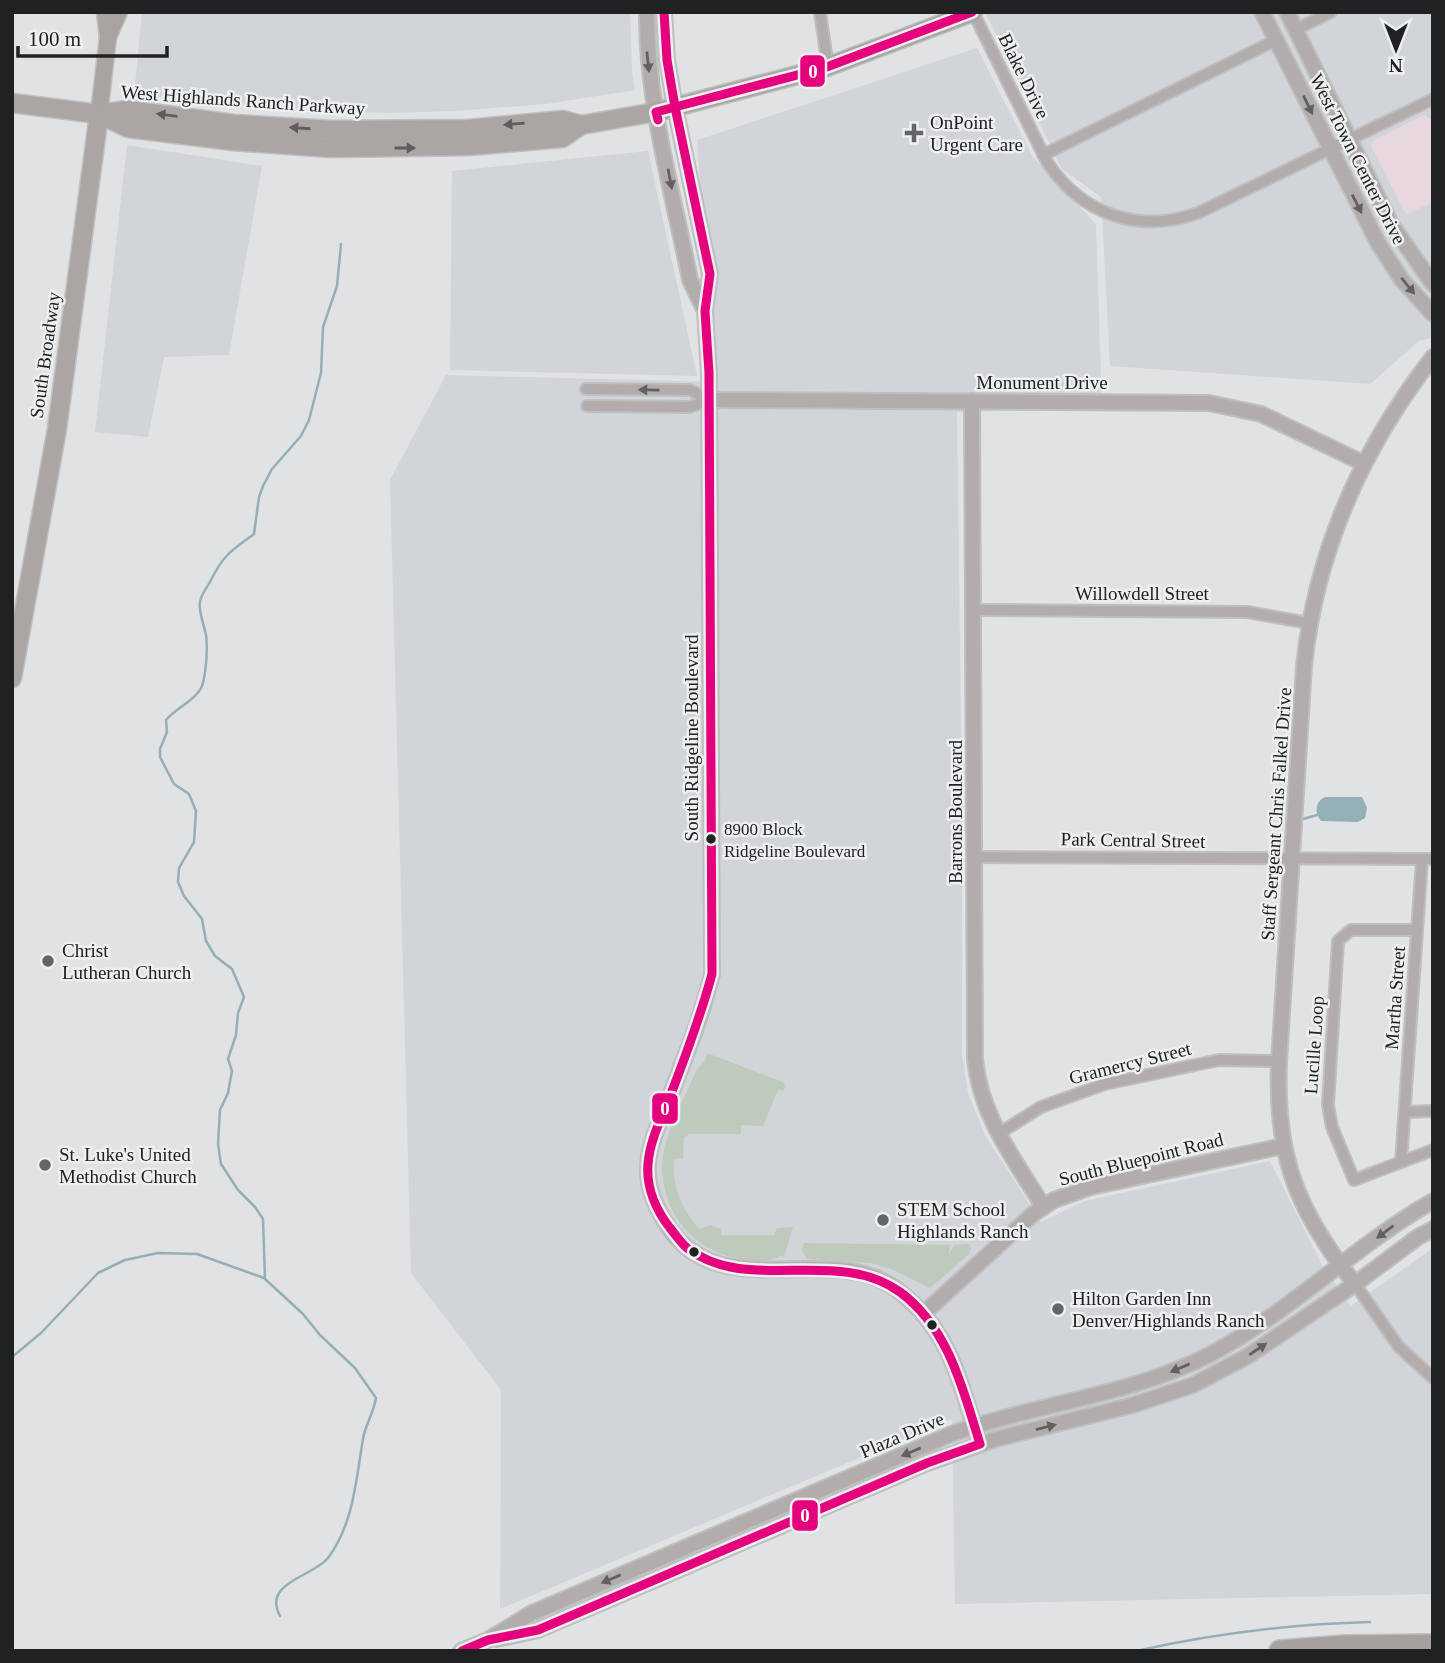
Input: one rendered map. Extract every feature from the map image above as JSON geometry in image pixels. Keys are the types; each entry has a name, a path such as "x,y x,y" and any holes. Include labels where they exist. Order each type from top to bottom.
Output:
{"highway":[{"path":"1280,1651 1344,1646 1433,1645"}],"main road":[{"name":"South Broadway","path":"12,678 57,429 108,37 105,12"},
{"name":"South Broadway","path":"108,37 119,12"},
{"name":"West Highlands Ranch Parkway","path":"12,103 99,114 128,110 234,124 332,130 468,129 563,120 582,125 656,112 828,67 973,12"}],"street":[{"name":"South Ridgeline Boulevard","path":"647,12 647,47 656,112 690,280 705,311"},
{"name":"South Ridgeline Boulevard","path":"664,12 667,60 675,107 709,274 705,311 709,400 712,974 704,1009 650,1146 648,1176 657,1208 672,1235 694,1254 718,1264 748,1269 841,1270 874,1277 898,1290 924,1313 951,1354 980,1444"},
{"path":"820,12 828,67"},
{"name":"Blake Drive","path":"973,12 1043,155 1058,178 1098,210 1129,220 1168,222 1198,213 1433,99"},
{"name":"West Town Center Drive","path":"1262,12 1378,243 1402,279 1433,314"},
{"name":"West Town Center Drive","path":"1287,12 1396,232 1433,284"},
{"path":"1295,30 1331,12"},
{"path":"1043,155 1276,40"},
{"name":"Staff Sergeant Chris Falkel Drive","path":"1355,1284 1322,1240 1304,1206 1283,1146 1278,1111 1304,677 1309,623 1327,554 1346,499 1363,463 1396,407 1433,357"},
{"name":"Monument Drive","path":"586,389 690,390 709,400"},
{"name":"Monument Drive","path":"587,406 690,407 709,400 1179,401 1223,405 1261,414 1363,463"},
{"name":"Barrons Boulevard","path":"972,401 975,1059 981,1091 999,1134 1043,1206"},
{"name":"Willowdell Street","path":"974,610 1220,611 1268,614 1309,623"},
{"name":"Park Central Street","path":"974,857 1427,859"},
{"name":"Martha Street","path":"1405,1112 1417,930 1427,859"},
{"name":"Lucille Loop","path":"1417,930 1351,930 1338,941 1328,1105 1332,1127 1354,1180 1433,1150"},
{"name":"Gramercy Street","path":"999,1134 1046,1105 1105,1084 1219,1060 1279,1061"},
{"path":"1401,1162 1405,1112 1433,1111"},
{"name":"South Bluepoint Road","path":"924,1313 1043,1206 1065,1195 1091,1187 1283,1146"},
{"name":"Plaza Drive","path":"461,1651 488,1640 532,1613 974,1426 1128,1386 1197,1360 1238,1338 1405,1217 1433,1201"},
{"name":"Plaza Drive","path":"488,1640 538,1630 927,1464 980,1444 1133,1405 1193,1385 1248,1356 1433,1229"},
{"path":"1355,1284 1399,1347 1433,1378"},
{"path":"640,1586 644,1578 702,1553 708,1546 706,1539"}],"shaded area":[{"path":"142,12 630,12 635,90 546,104 389,113 286,110 143,94 135,84"},
{"path":"985,12 1433,12 1433,337 1419,341 1370,384 1110,366 1101,197 1062,169"},
{"path":"977,48 1032,156 1096,224 1102,409 957,412 962,1054 968,1093 985,1135 1041,1222 1085,1201 1270,1161 1322,1265 1351,1306 1433,1248 1433,1594 955,1604 952,1419 500,1609 501,1390 411,1273 390,480 446,375 715,382 697,140"},
{"path":"1424,115 1433,120 1433,202 1406,215 1371,146 1373,141"},
{"path":"127,145 262,166 229,355 164,357 148,437 95,432"},
{"path":"648,151 697,376 450,370 452,171"}],"green space":[{"path":"707,1053 783,1082 785,1086 783,1091 779,1089 777,1092 763,1126 741,1125 741,1134 689,1134 684,1138 683,1158 674,1159 679,1197 699,1229 710,1225 721,1229 721,1235 774,1235 777,1228 793,1227 784,1257 762,1261 747,1260 711,1249 685,1229 668,1201 662,1167 664,1150 679,1109"},
{"path":"804,1243 950,1245 949,1254 954,1245 969,1244 971,1248 969,1254 930,1288 891,1269 871,1263 807,1259 802,1250"}],"water":[{"path":"1325,797 1362,797 1367,808 1365,818 1358,822 1321,821 1317,808"}],"waterway":[{"path":"280,1616 276,1605 283,1588 321,1565 337,1544 349,1516 364,1434 376,1398 355,1368 265,1279 263,1219 238,1190 221,1164 218,1144 220,1110 228,1093 232,1071 228,1059 244,997 232,969 215,956 206,941 202,919 184,896 178,882 179,868 194,842 196,811 189,794 174,784 160,757 160,749 167,732 166,720 197,694 203,683 207,646 200,609 201,597 224,559 254,534 263,486 272,469 301,436 309,420 321,373 323,327 337,286 341,244"},
{"path":"1303,819 1317,815"},
{"path":"12,1357 41,1333 98,1273 125,1260 158,1253 197,1254 264,1278"},
{"path":"1136,1651 1252,1631 1370,1622"}],"transit line":[{"name":"0","path":"462,1651 488,1640 538,1630 927,1463 980,1444 952,1361 931,1323 900,1292 875,1279 848,1272 737,1268 711,1261 680,1241 660,1214 650,1190 648,1164 651,1146 693,1035 712,974 709,373 705,311 710,274 675,107 667,60 664,12"},
{"name":"0","path":"658,120 656,112 824,68 972,12"}],"place":[{"name":"OnPoint Urgent Care","path":"914,133"},
{"name":"8900 Block Ridgeline Boulevard","path":"711,839"},
{"name":"Christ Lutheran Church","path":"48,961"},
{"name":"St. Luke's United Methodist Church","path":"45,1165"},
{"name":"STEM School Highlands Ranch","path":"883,1220"},
{"name":"Hilton Garden Inn Denver/Highlands Ranch","path":"1058,1309"}]}
